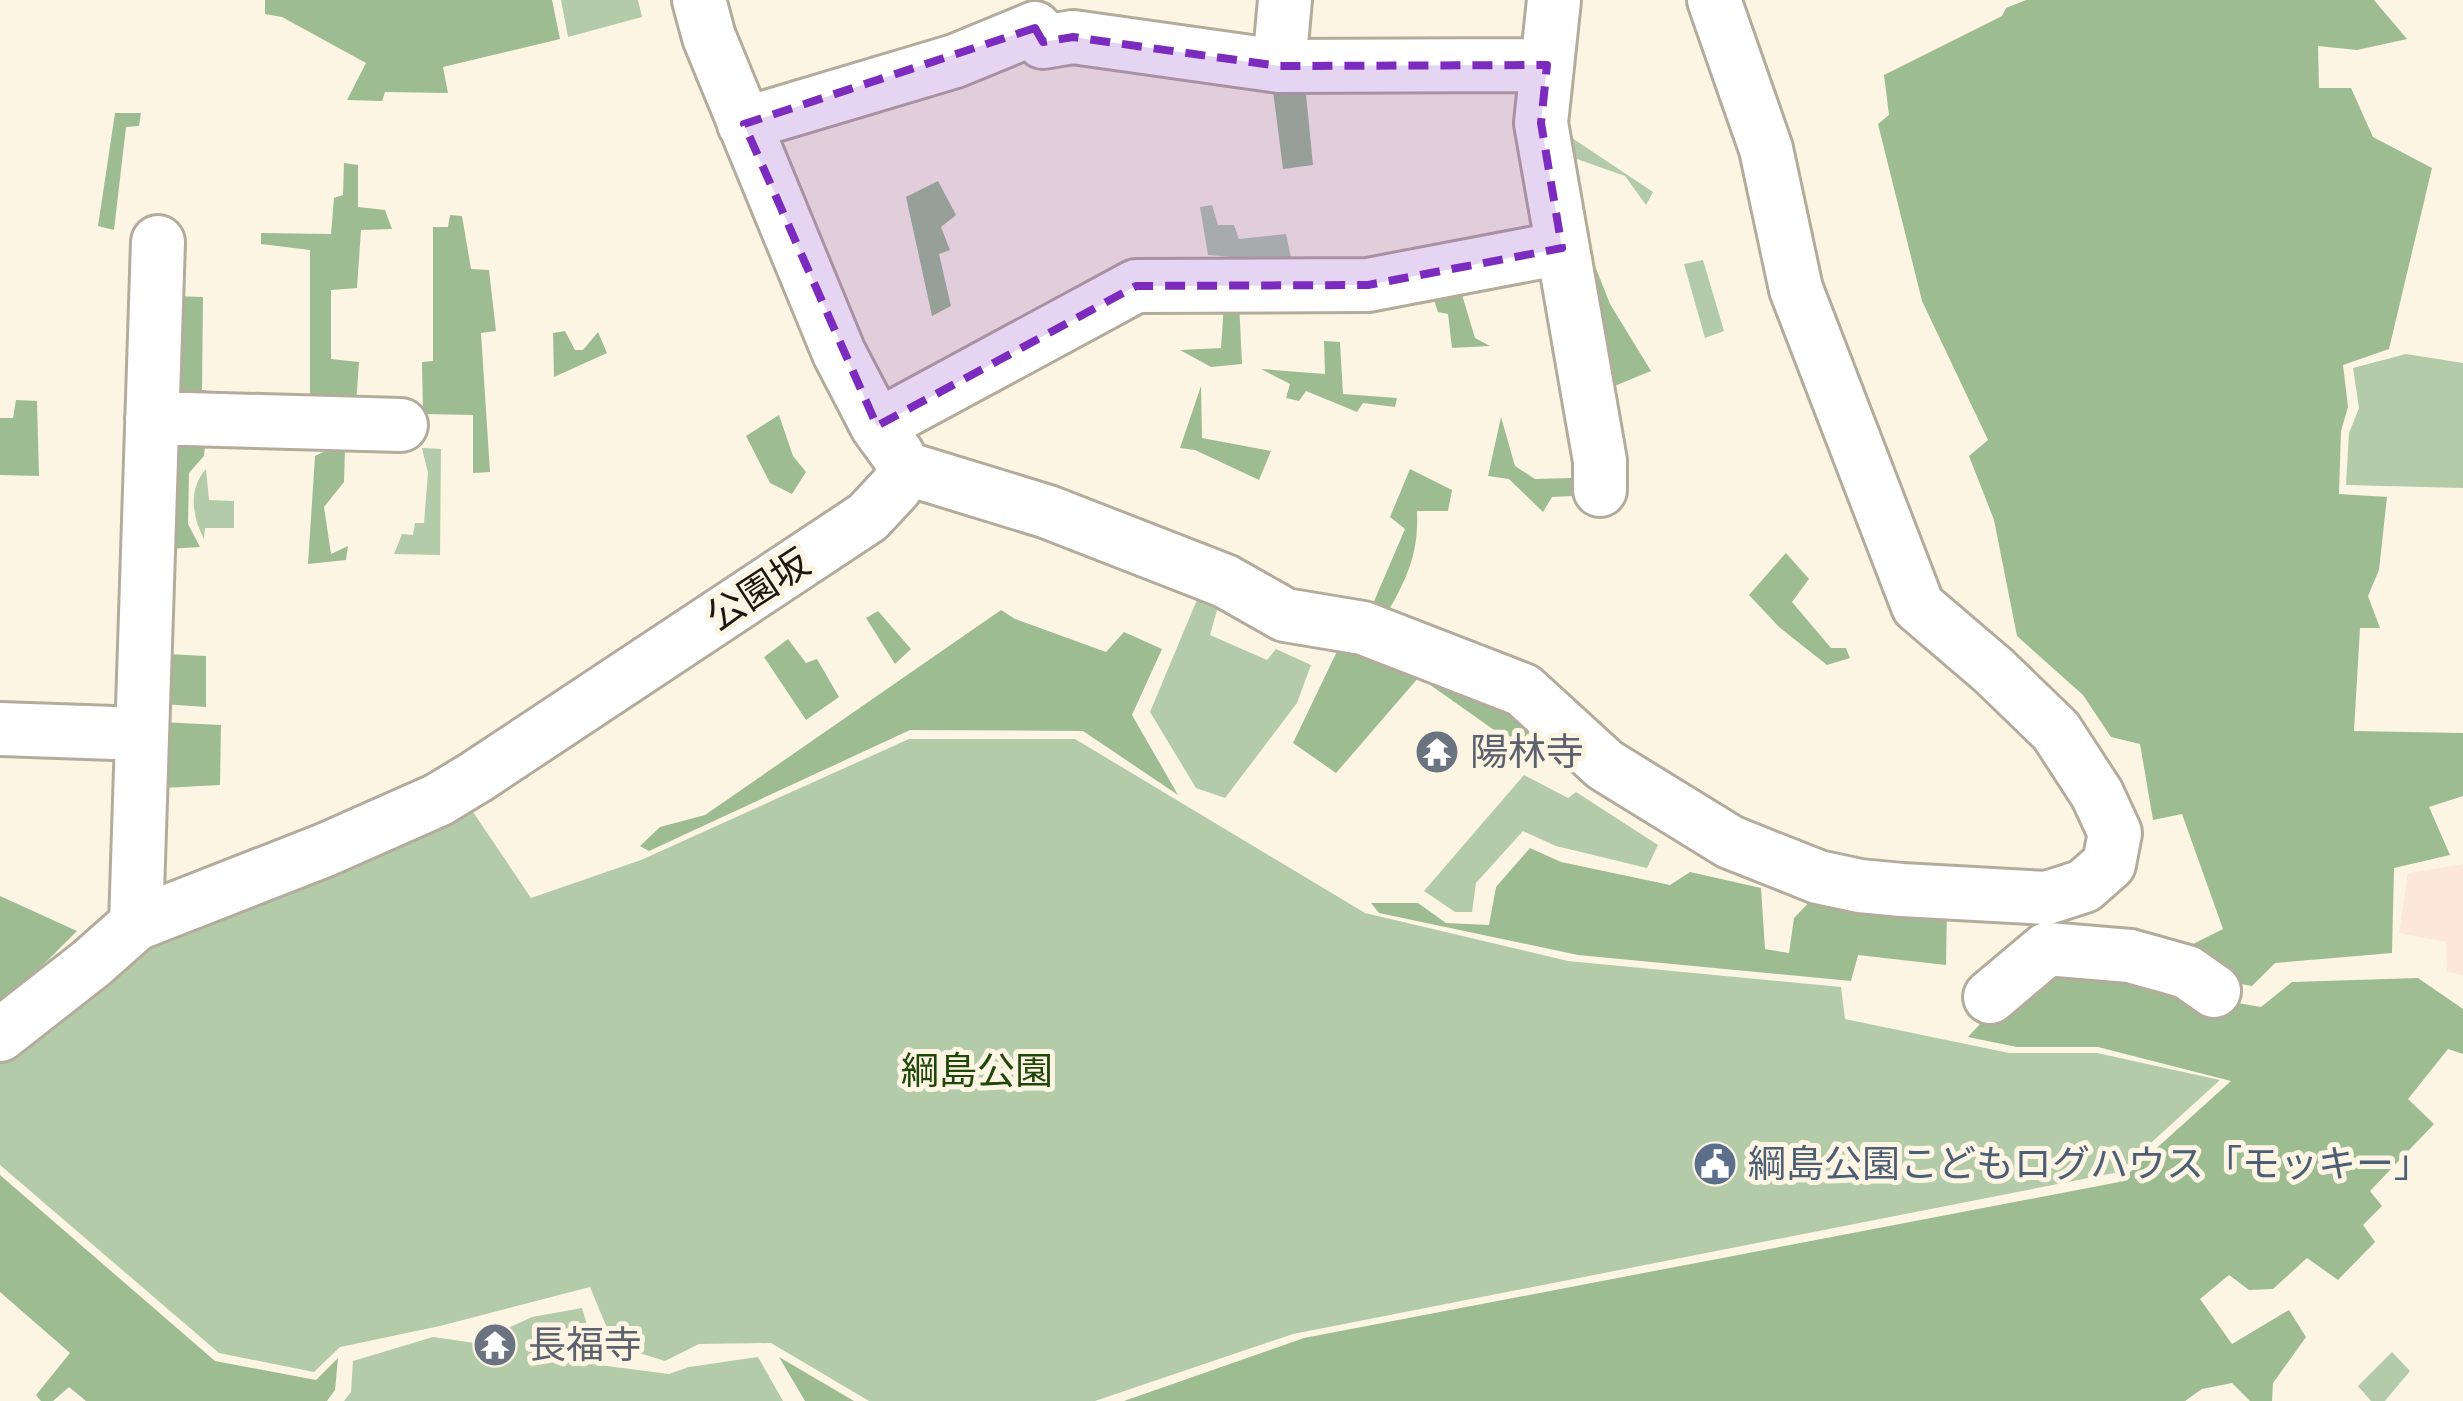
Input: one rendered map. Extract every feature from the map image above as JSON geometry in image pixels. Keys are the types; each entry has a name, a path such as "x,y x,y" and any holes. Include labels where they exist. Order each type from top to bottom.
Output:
{"street":[{"path":"699,0 708,37 838,352 877,426 908,469 1048,512 1225,580 1285,615 1364,628 1524,690 1605,765 1730,842 1818,877 1902,890 2047,898 2084,886 2109,864 2115,832 2097,794 2056,732 1994,671 1918,606 1796,290 1766,148 1714,0"},
{"path":"1279,66 1285,0"},
{"path":"1554,0 1541,123 1600,461 1600,490"},
{"path":"744,124 955,61 1035,28 1042,42 1073,37 1279,66 1548,65"},
{"path":"0,1035 136,924 158,242"},
{"path":"877,426 1136,286 1368,285 1562,248"},
{"path":"152,418 401,425"},
{"name":"公園坂","path":"136,924 325,850 438,800 868,517 908,469"},
{"path":"0,729 142,734"},
{"path":"2047,898 2047,950"},
{"path":"1990,996 2047,950 2130,956 2186,972 2214,991"}],"highlighted area":[{"path":"1035,28 1043,42 1073,37 1279,66 1547,65 1541,123 1562,248 1368,285 1136,286 877,426 744,124"}],"shaded area":[{"path":"2463,864 2463,975 2447,972 2446,942 2399,933 2408,873"}],"green space":[{"path":"265,0 552,0 560,39 443,67 448,93 385,92 382,101 347,100 366,63 282,17 265,14"},
{"path":"561,0 638,0 642,17 568,37"},
{"path":"2026,0 2374,0 2407,39 2357,50 2318,46 2319,88 2351,88 2373,137 2432,168 2389,349 2343,365 2348,407 2341,431 2339,494 2387,497 2379,570 2368,596 2380,628 2360,628 2354,731 2463,733 2463,796 2429,807 2450,855 2394,868 2392,953 2275,963 2252,986 2219,980 2175,953 2223,929 2182,814 2153,820 2140,744 2111,737 2083,695 2017,636 1994,520 1969,456 1988,440 1922,301 1878,124 1889,115 1884,75"},
{"path":"1272,83 1365,86 1306,94 1313,165 1283,169"},
{"path":"115,113 141,113 139,126 126,127 114,230 98,226"},
{"path":"1560,130 1653,192 1646,205 1625,176 1560,153"},
{"path":"344,163 358,165 358,207 385,210 392,229 361,230 357,288 331,290 331,359 359,362 356,404 310,405 310,250 261,244 261,233 331,234 334,198 343,195"},
{"path":"938,181 956,215 941,227 950,250 939,254 951,306 932,316 906,197"},
{"path":"1569,200 1610,304 1651,371 1612,387"},
{"path":"1212,205 1218,225 1234,225 1239,239 1286,234 1292,262 1208,255 1200,207"},
{"path":"450,215 462,216 471,269 489,270 496,331 481,333 490,472 473,473 473,415 423,414 422,362 433,361 433,227 448,227"},
{"path":"1703,260 1724,331 1705,338 1684,264"},
{"path":"1460,288 1475,338 1490,346 1452,348 1448,314 1438,312 1432,294"},
{"path":"174,296 203,297 202,390 243,396 170,404"},
{"path":"1239,302 1242,364 1211,367 1180,350 1221,348 1224,304"},
{"path":"565,331 575,350 583,350 598,332 607,353 554,377 553,333"},
{"path":"1324,341 1340,342 1343,394 1397,398 1395,407 1363,403 1357,412 1306,391 1299,401 1286,398 1290,384 1261,369 1325,374"},
{"path":"2406,354 2463,363 2463,488 2346,485 2349,433 2359,408 2353,368"},
{"path":"1201,386 1202,438 1271,451 1259,480 1195,450 1180,448"},
{"path":"16,400 37,401 39,476 0,475 0,418 13,418"},
{"path":"779,415 793,456 806,472 792,494 770,483 746,436"},
{"path":"1501,417 1515,466 1535,479 1571,478 1573,496 1552,497 1543,512 1509,479 1488,476"},
{"path":"206,437 204,456 189,473 188,524 200,547 168,549 167,445"},
{"path":"422,448 441,449 440,555 394,554 402,534 413,535 415,523 424,523 428,473"},
{"path":"330,449 345,449 344,482 324,507 331,554 348,546 346,560 308,564 315,456"},
{"path":"206,469 209,500 234,501 234,528 205,528 204,539 194,494"},
{"path":"1410,469 1452,490 1448,511 1417,511 1410,567 1385,617 1369,613 1405,529 1390,517"},
{"path":"1786,553 1809,579 1792,602 1831,648 1846,648 1850,658 1827,665 1779,627 1749,595"},
{"path":"1199,595 1219,603 1210,635 1267,660 1276,649 1311,665 1297,703 1225,798 1196,788 1150,712"},
{"path":"1001,610 1015,619 1106,652 1124,632 1162,649 1132,715 1178,795 1083,731 910,730 649,851 640,846 660,827 705,815"},
{"path":"878,611 911,649 895,664 866,618"},
{"path":"788,639 806,663 817,659 839,697 806,720 764,657"},
{"path":"1342,641 1540,721 1521,741 1504,737 1419,677 1336,773 1293,743"},
{"path":"167,654 206,656 206,707 163,704"},
{"path":"161,722 221,725 220,785 163,788"},
{"name":"綱島公園","path":"909,739 1075,739 1365,913 1568,961 1841,987 1845,1019 2009,1053 2097,1053 2220,1080 2119,1172 1293,1334 1095,1401 869,1401 771,1343 699,1344 665,1361 614,1345 590,1287 340,1347 314,1372 219,1353 0,1165 0,1053 151,943 330,875 473,812 531,898 641,860"},
{"path":"1524,775 1568,798 1576,792 1658,845 1647,868 1556,846 1523,831 1476,883 1472,912 1455,912 1424,891"},
{"path":"1530,848 1561,862 1670,885 1690,872 1761,888 1765,949 1789,953 1794,918 1820,891 1947,907 1946,965 1858,955 1851,981 1578,955 1379,913 1371,903 1418,903 1446,923 1489,925 1496,887"},
{"path":"0,896 77,931 24,984 0,1019"},
{"path":"2064,963 2261,1007 2292,982 2418,978 2463,1009 2463,1054 2448,1049 2408,1099 2434,1124 2370,1191 2382,1206 2363,1225 2375,1242 2338,1280 2307,1258 2273,1289 2249,1290 2229,1275 2200,1299 2232,1344 2289,1310 2306,1337 2273,1383 2272,1401 2250,1401 2232,1383 2202,1389 2185,1401 1124,1401 1304,1338 2119,1182 2231,1081 2098,1047 2017,1047 1968,1037 2005,997"},
{"path":"0,1175 215,1361 316,1380 338,1358 335,1390 327,1401 86,1401 69,1387 53,1401 41,1401 36,1395 70,1353 0,1292"},
{"name":"長福寺","path":"582,1308 599,1365 669,1374 689,1367 758,1357 783,1401 344,1401 351,1392 353,1361 433,1337 475,1343 532,1317"},
{"path":"2392,1352 2410,1371 2385,1401 2371,1401 2358,1386"},
{"path":"779,1357 854,1401 805,1401"}],"place":[{"name":"陽林寺","path":"1437,752"},
{"name":"綱島公園こどもログハウス「モッキー」","path":"1715,1164"},
{"name":"長福寺","path":"495,1345"}]}
